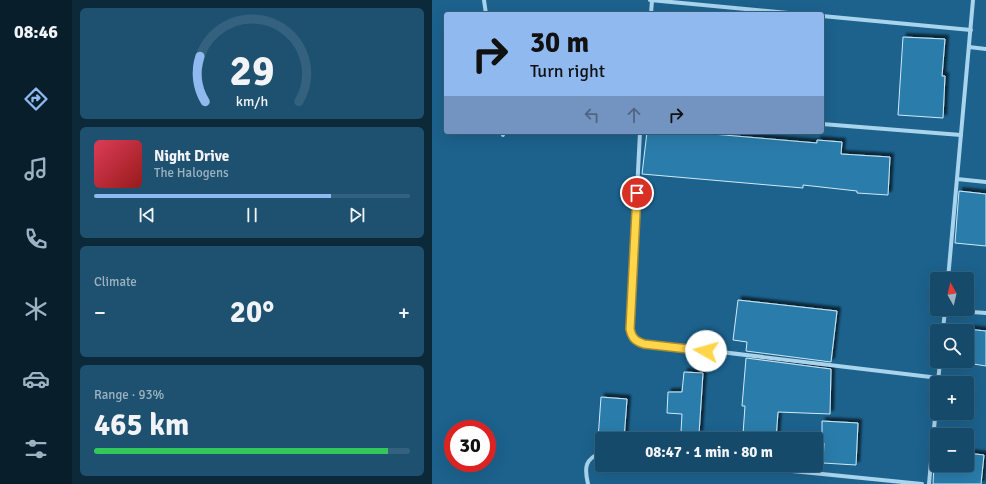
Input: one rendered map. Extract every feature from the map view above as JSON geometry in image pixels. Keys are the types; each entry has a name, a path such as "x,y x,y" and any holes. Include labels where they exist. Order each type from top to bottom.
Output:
{"street":[{"path":"484,0 486,12"},
{"path":"650,12 651,0 778,12"},
{"path":"949,272 974,0"},
{"path":"824,16 971,30"},
{"path":"969,47 986,49"},
{"path":"824,124 961,135"},
{"path":"640,134 630,329 632,337 637,342 930,377"},
{"path":"957,179 986,182"},
{"path":"974,313 986,314"},
{"path":"929,484 935,420"},
{"path":"588,484 585,474 587,464 592,456 595,455"},
{"path":"803,472 922,484"}],"building":[{"path":"903,37 945,39 942,76 945,76 943,118 898,115"},
{"path":"647,134 712,134 817,143 817,140 842,142 841,154 890,157 888,195 857,193 857,191 803,185 803,188 642,174"},
{"path":"959,191 986,194 986,246 955,243"},
{"path":"738,300 837,311 831,362 746,351 747,342 733,340"},
{"path":"974,330 986,331 986,366 974,364"},
{"path":"746,358 831,369 830,414 778,412 777,432 743,432 745,406 742,406"},
{"path":"684,372 703,373 699,432 681,432 682,414 667,413 668,392 682,392"},
{"path":"601,397 627,399 625,432 598,432"},
{"path":"822,421 858,423 856,465 823,463 824,443"},
{"path":"974,454 984,455 981,484 933,484 934,472 974,472"}],"route":[{"path":"637,193 630,329 632,337 637,342 644,344 706,351"}]}
